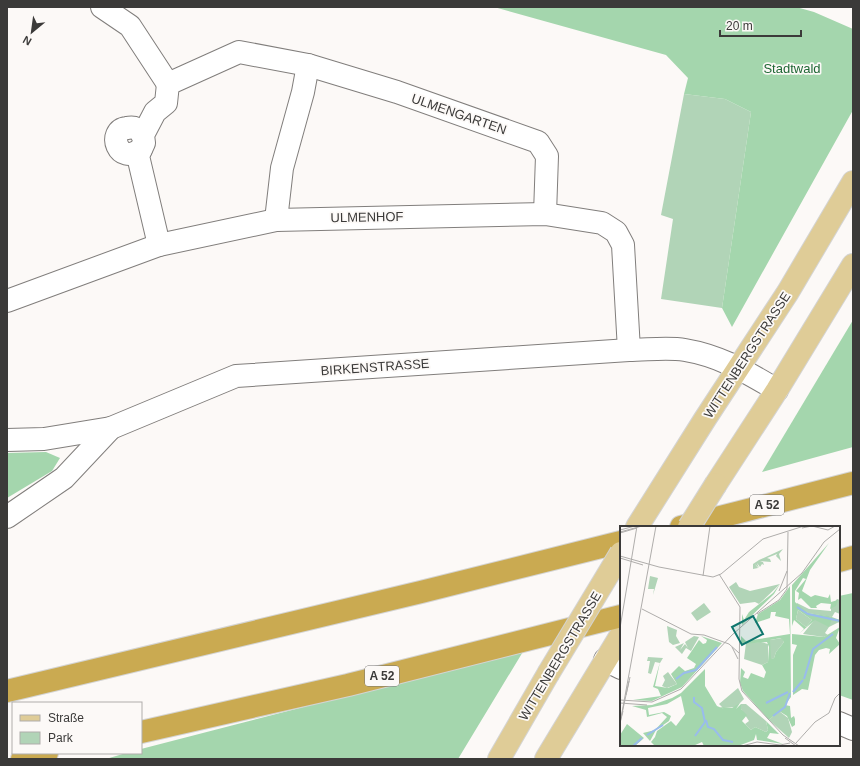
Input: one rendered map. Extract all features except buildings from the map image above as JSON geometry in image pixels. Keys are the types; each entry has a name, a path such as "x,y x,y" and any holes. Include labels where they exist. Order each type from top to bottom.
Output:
{"highway":[{"name":"A 52","path":"685,526 853,483"},
{"path":"7,691 406,596 620,542"},
{"path":"840,561 853,557"},
{"name":"A 52","path":"142,732 348,685 620,616"},
{"path":"22,759 43,754"}],"main road":[{"name":"WITTENBERGSTRASSE","path":"638,526 788,292 853,182"},
{"path":"690,526 778,390 853,265"},
{"name":"WITTENBERGSTRASSE","path":"499,759 548,674 620,556"},
{"path":"546,759 613,664 620,639"}],"street":[{"path":"102,7 130,26 168,84 166,103 155,112 142,142 138,156 159,245"},
{"name":"ULMENGARTEN","path":"168,84 239,52 308,65 397,92 538,142 547,156 545,214"},
{"path":"276,220 282,168 303,92 308,65"},
{"name":"ULMENHOF","path":"7,301 159,245 276,220 545,214 602,223 616,232 624,245 629,350"},
{"name":"BIRKENSTRASSE","path":"7,517 64,478 111,428 236,376 629,350 683,350 717,357 739,367 778,390"},
{"path":"7,440 44,439 111,428"},
{"path":"840,724 853,730"}],"green space":[{"name":"Stadtwald","path":"494,7 796,7 814,12 853,29 853,110 732,327 722,308 751,112 725,99 684,94 688,78 666,55"},
{"path":"684,94 725,99 751,112 722,308 661,299 673,219 661,215"},
{"path":"853,320 853,447 762,472"},
{"path":"46,452 60,458 52,471 7,498 7,453"},
{"path":"853,593 853,700 840,695 840,596"},
{"path":"524,650 458,759 106,759 123,754 142,754 142,749"}]}
